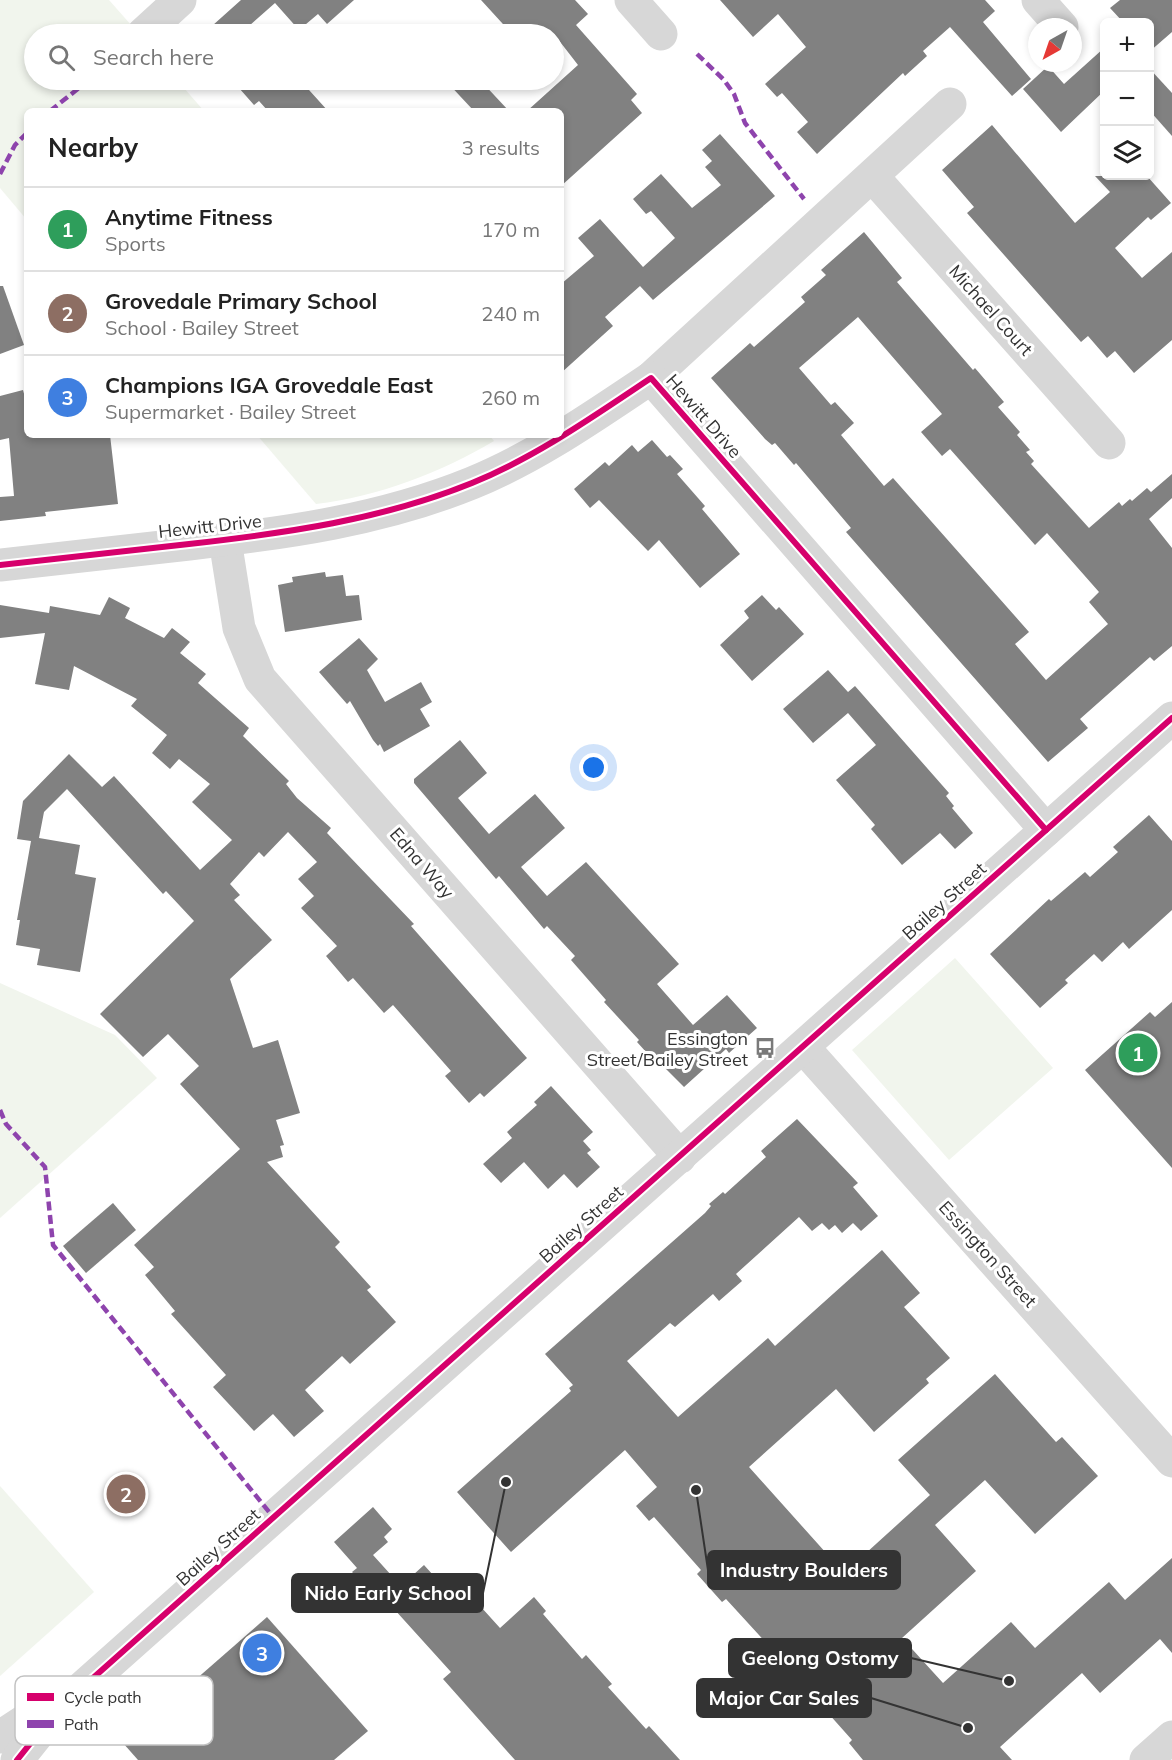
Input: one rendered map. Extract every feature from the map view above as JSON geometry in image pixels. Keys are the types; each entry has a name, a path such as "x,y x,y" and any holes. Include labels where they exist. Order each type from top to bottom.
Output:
{"street":[{"path":"154,24 180,0"},
{"path":"631,0 661,34"},
{"path":"651,378 951,104"},
{"name":"Michael Court","path":"873,177 1109,443"},
{"name":"Hewitt Drive","path":"564,434 651,378 1046,830"},
{"name":"Hewitt Drive","path":"0,565 296,531 375,515 472,483 558,438"},
{"name":"Edna Way","path":"225,540 239,628 260,679 680,1157"},
{"name":"Bailey Street","path":"95,1676 1172,718"},
{"name":"Essington Street","path":"803,1047 1172,1461"},
{"name":"Bailey Street","path":"0,1738 15,1728"},
{"path":"1146,1760 1172,1737"},
{"path":"0,1738 11,1750 16,1760"},
{"name":"Bailey Street","path":"16,1760 28,1745"}],"shaded area":[{"path":"0,0 109,0 130,24 24,24 24,90 186,90 201,108 24,108 24,216 0,188"},
{"path":"260,438 492,438 494,441 453,463 408,482 362,496 316,504"},
{"path":"955,958 1053,1068 949,1160 852,1050"},
{"path":"0,983 115,1035 157,1078 0,1218"},
{"path":"0,1486 94,1592 0,1676"}],"building":[{"path":"241,0 354,0 327,24 318,14 306,24 294,24 275,3 251,24 214,24"},
{"path":"481,0 575,0 588,14 576,25 637,94 631,100 642,113 564,183 564,108 530,108 550,90 564,90 564,78 578,65 564,47 564,24 503,24"},
{"path":"720,0 985,0 995,11 983,22 1031,79 1012,96 950,27 923,51 927,56 905,76 903,73 817,154 797,132 808,122 782,93 777,97 765,84 806,47 778,14 753,37"},
{"path":"1120,0 1172,0 1172,32 1154,48 1154,18 1119,18 1110,8"},
{"path":"1100,52 1100,95 1061,132 1023,89 1041,72 1053,72 1064,84 1077,72 1082,72 1082,68"},
{"path":"1154,73 1172,93 1172,136 1154,116"},
{"path":"241,90 309,90 325,108 265,108 259,101 254,105"},
{"path":"454,90 489,90 506,108 471,108"},
{"path":"992,125 1075,223 1110,192 1095,176 1100,176 1100,180 1151,180 1171,203 1151,220 1148,217 1115,248 1142,278 1172,252 1172,340 1134,373 1115,351 1107,358 1088,336 1081,342 967,213 974,207 942,170"},
{"path":"720,134 775,196 653,300 640,286 605,317 613,326 564,370 564,281 594,256 578,238 600,219 643,267 675,238 651,211 646,214 633,199 661,174 692,208 721,185 705,167 712,161 702,150"},
{"path":"864,232 902,278 897,282 973,370 975,368 1004,402 998,407 1020,432 1017,435 1030,450 1026,452 1034,461 1031,464 1089,528 1119,502 1122,506 1130,499 1132,501 1147,488 1151,492 1172,474 1172,498 1149,519 1172,548 1172,646 1154,661 1150,657 1080,719 1088,728 1048,762 846,532 851,528 796,463 794,465 775,443 772,445 765,439 711,378 750,343 754,347 805,302 801,297 826,275 821,270","holes":["858,317 942,414 921,432 942,456 950,449 1035,545 1047,533 1099,592 1089,602 1108,624 1046,680 1015,644 1029,632 893,478 884,486 841,435 854,423 835,402 831,405 799,368"]},
{"path":"0,286 3,286 24,345 0,354"},
{"path":"23,390 24,438 110,438 118,504 45,512 46,516 0,521 0,497 14,496 9,438 0,440 0,396"},
{"path":"652,440 667,457 670,455 683,469 677,474 705,506 702,509 740,554 700,588 659,540 648,551 599,500 590,508 574,489 605,462 609,466 632,445 638,452"},
{"path":"325,572 326,577 343,575 346,596 359,595 362,620 285,632 278,585 293,582 292,577"},
{"path":"762,595 776,610 779,607 804,634 752,681 720,645 749,618 744,611"},
{"path":"109,597 130,608 125,618 164,638 172,628 190,642 180,653 206,674 198,683 249,728 243,736 289,781 286,784 297,798 331,828 327,833 414,924 411,926 527,1058 484,1097 480,1093 469,1103 445,1076 451,1071 393,1005 384,1013 353,978 348,982 326,956 337,946 301,908 314,896 298,879 317,862 288,832 264,857 259,852 230,884 240,895 234,900 272,940 230,979 253,1048 278,1040 300,1113 276,1120 284,1145 280,1146 283,1157 267,1162 340,1242 335,1247 371,1287 367,1290 396,1322 350,1364 342,1356 305,1390 324,1411 294,1437 273,1414 254,1431 213,1387 226,1375 171,1314 175,1311 145,1275 154,1267 134,1245 240,1149 180,1084 199,1066 168,1034 143,1057 100,1014 194,921 166,891 163,894 67,789 44,812 39,838 80,845 75,874 96,878 80,972 37,965 40,949 16,945 20,920 17,920 31,841 17,839 23,801 69,754 102,787 114,776 200,870 232,840 192,802 210,784 179,759 170,769 152,753 167,735 131,706 137,699 74,666 69,690 35,684 45,633 0,638 0,605 49,613 50,606 100,615"},
{"path":"359,638 378,659 367,670 385,702 421,682 432,702 420,709 430,726 384,752 380,744 378,746 373,740 350,701 347,704 319,672"},
{"path":"828,670 848,692 855,686 949,793 946,796 954,806 952,808 973,833 955,849 940,833 902,865 871,829 875,825 836,780 876,745 848,713 813,743 783,709"},
{"path":"460,740 487,773 458,798 489,834 535,794 565,828 521,867 547,896 586,862 679,964 657,984 693,1025 727,995 757,1028 729,1053 726,1049 684,1087 658,1061 656,1063 571,960 575,956 547,926 544,929 499,876 496,879 414,783 414,779"},
{"path":"1149,815 1172,841 1172,910 1129,949 1123,942 1102,962 1094,954 1065,980 1068,983 1040,1008 990,954 1049,899 1051,901 1085,872 1090,877 1118,852 1113,847"},
{"path":"1172,1002 1172,1168 1085,1070 1150,1012 1155,1017"},
{"path":"551,1086 593,1132 583,1141 591,1150 587,1153 600,1167 577,1188 564,1174 548,1189 524,1162 501,1183 483,1164 512,1138 507,1132 537,1105 534,1102"},
{"path":"797,1119 858,1183 853,1187 878,1216 861,1231 853,1223 842,1233 835,1225 829,1230 822,1223 812,1231 799,1217 736,1274 742,1281 719,1301 713,1294 675,1327 670,1323 627,1361 678,1417 768,1338 775,1346 882,1250 920,1293 904,1307 950,1358 926,1379 929,1383 874,1432 836,1389 749,1467 844,1573 930,1495 898,1460 995,1374 1056,1442 1062,1437 1098,1476 1035,1534 985,1480 935,1525 976,1571 902,1638 943,1683 1011,1622 1035,1648 1109,1582 1125,1600 1172,1558 1172,1653 1160,1639 1100,1693 1082,1673 1000,1747 1012,1760 863,1760 849,1743 852,1740 795,1676 791,1679 766,1651 770,1647 726,1599 722,1602 697,1574 701,1570 654,1517 649,1521 636,1506 657,1487 625,1450 511,1552 457,1492 571,1391 569,1388 573,1385 545,1354 705,1213 711,1206 709,1204 723,1192 725,1194 766,1157 761,1151"},
{"path":"113,1203 136,1230 86,1273 63,1246"},
{"path":"373,1507 392,1529 384,1537 388,1542 373,1555 401,1586 424,1565 461,1606 472,1597 500,1628 534,1597 546,1611 543,1614 582,1659 586,1655 612,1684 608,1687 646,1729 649,1726 680,1760 515,1760 443,1679 451,1672 385,1599 381,1603 352,1572 357,1568 334,1542"},
{"path":"267,1617 368,1731 334,1760 138,1760 125,1745 213,1745 213,1676 200,1676"}],"marked path":[{"path":"697,54 724,80 734,94 745,123 804,199"},
{"path":"54,108 76,90"},
{"path":"0,174 15,145 24,136"},
{"path":"0,1110 6,1124 45,1167 53,1245 274,1518"}],"cycle path":[{"path":"564,435 651,378 1046,830"},
{"path":"0,565 261,535 368,516 438,496 472,483 496,473 559,438"},
{"path":"95,1676 1172,718"},
{"path":"17,1760 29,1745"}],"place":[{"name":"Essington Street/Bailey Street","path":"765,1048"},
{"name":"Anytime Fitness","path":"1138,1053"},
{"name":"Nido Early School","path":"506,1482"},
{"name":"Industry Boulders","path":"696,1490"},
{"name":"Grovedale Primary School","path":"126,1494"},
{"name":"Champions IGA Grovedale East","path":"262,1653"},
{"name":"Geelong Ostomy","path":"1009,1681"},
{"name":"Major Car Sales","path":"968,1728"}]}
